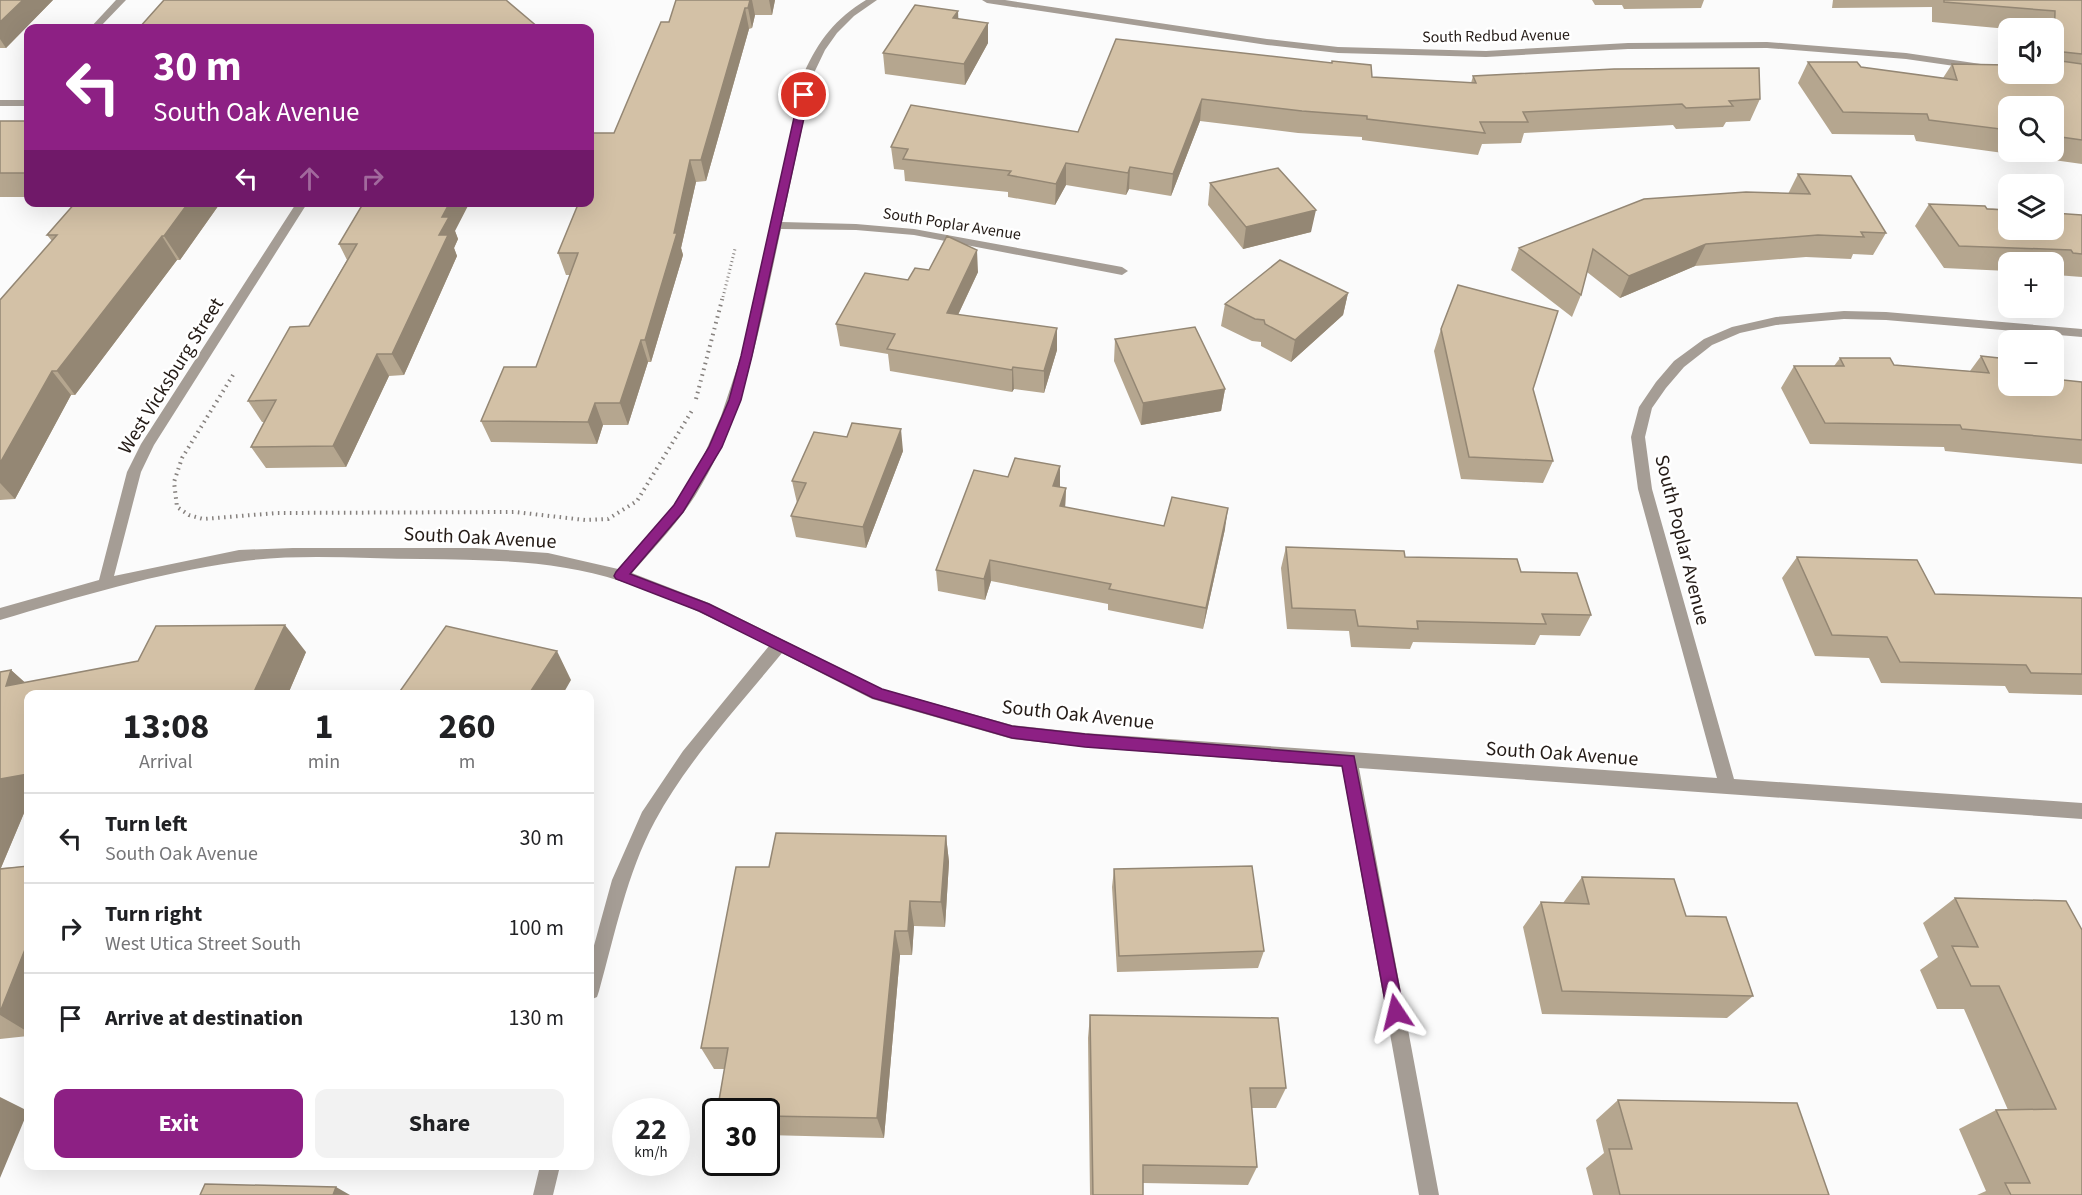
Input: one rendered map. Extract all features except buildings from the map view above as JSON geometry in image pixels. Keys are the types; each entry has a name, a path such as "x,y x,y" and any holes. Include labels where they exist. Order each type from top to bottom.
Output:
{"street":[{"path":"98,24 121,0"},
{"path":"621,576 679,508 715,447 735,400 747,356 809,73 826,37 841,21 872,0"},
{"name":"South Redbud Avenue","path":"987,0 1267,42 1338,50 1485,54 1628,46 1767,45 1906,56 1998,70"},
{"path":"0,103 24,101"},
{"name":"West Vicksburg Street","path":"105,584 134,472 148,444 300,207"},
{"name":"South Poplar Avenue","path":"776,225 856,227 914,232 1122,271"},
{"name":"South Poplar Avenue","path":"1728,787 1645,489 1638,437 1646,407 1661,385 1679,364 1708,342 1737,330 1776,321 1844,315 1886,316 2082,333"},
{"name":"South Oak Avenue","path":"0,614 105,584 239,556 293,553 476,554 548,559 621,576 704,607 878,694 1012,732 1085,740 1349,760 2082,811"},
{"path":"594,977 621,880 648,818 689,756 779,645"},
{"path":"1349,760 1430,1195"},
{"path":"543,1195 549,1170"}],"path":[{"path":"238,366 182,458 174,482 177,507 189,515 203,519 277,513 515,512 585,520 608,519 637,501 659,468 694,406 737,241"}],"route":[{"path":"804,95 747,356 735,400 715,447 679,508 621,576 704,607 878,694 1012,732 1085,740 1349,760 1396,1012"}]}
